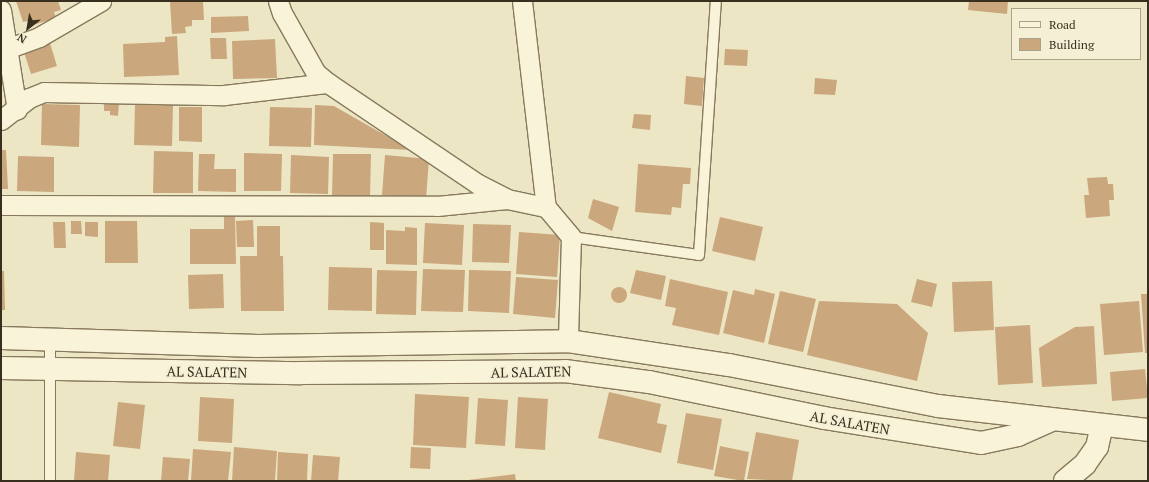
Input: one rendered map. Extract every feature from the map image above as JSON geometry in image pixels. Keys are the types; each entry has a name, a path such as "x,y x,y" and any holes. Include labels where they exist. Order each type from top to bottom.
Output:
{"main road":[{"name":"AL SALATEN","path":"1,338 50,338 258,346 568,341 729,365 938,406 1052,421 1148,430"},
{"name":"AL SALATEN","path":"1,368 300,373 565,370 649,382 824,418 980,443 1018,435 1052,421"},
{"path":"1065,481 1085,464 1097,447 1102,426"}],"street":[{"path":"9,48 39,37 101,1"},
{"path":"278,1 282,13 316,72 328,83 478,184 507,198 546,207"},
{"path":"522,1 546,207 571,237 568,341"},
{"path":"1,10 9,48 17,110"},
{"path":"1,120 17,110 29,98 44,92 59,90 224,95 328,83"},
{"path":"1,205 437,206 507,198"}],"lane":[{"path":"571,237 699,255 716,1"},
{"path":"50,338 50,481"}],"building":[{"path":"16,1 58,1 61,10 54,12 56,18 30,26 28,21 23,22"},
{"path":"203,1 204,20 192,20 192,26 185,27 186,33 172,34 170,2"},
{"path":"969,1 1008,1 1007,14 968,10"},
{"path":"248,16 249,31 211,33 211,17"},
{"path":"177,36 179,75 124,77 123,44 165,42 165,37"},
{"path":"210,38 226,38 227,59 211,59"},
{"path":"275,39 277,78 233,79 232,41"},
{"path":"49,40 57,66 31,74 23,49"},
{"path":"725,49 748,50 747,66 724,65"},
{"path":"686,76 704,78 702,106 684,104"},
{"path":"815,78 837,80 835,95 814,94"},
{"path":"104,103 119,103 118,116 110,115 110,111 104,111"},
{"path":"42,104 80,105 79,147 41,145"},
{"path":"135,104 173,105 172,146 134,145"},
{"path":"315,105 334,106 411,150 314,145"},
{"path":"179,107 202,107 202,142 179,141"},
{"path":"270,107 312,108 311,147 269,146"},
{"path":"634,114 651,115 650,130 632,128"},
{"path":"1,150 6,150 8,189 1,189"},
{"path":"154,151 193,152 193,193 153,193"},
{"path":"244,153 282,154 281,191 244,191"},
{"path":"199,154 215,154 214,169 236,169 236,192 198,191"},
{"path":"333,154 371,154 370,197 332,196"},
{"path":"291,155 329,157 328,194 290,193"},
{"path":"385,155 429,159 426,199 382,195"},
{"path":"18,156 54,157 54,192 17,191"},
{"path":"638,164 691,168 690,184 683,184 681,208 672,207 671,215 635,212"},
{"path":"1107,177 1108,184 1113,184 1114,200 1109,200 1110,216 1086,218 1084,195 1089,195 1087,178"},
{"path":"593,199 619,207 612,231 588,218"},
{"path":"224,215 235,215 236,264 190,264 190,229 224,229"},
{"path":"720,217 763,227 755,261 712,251"},
{"path":"253,220 254,247 237,247 236,221"},
{"path":"71,221 81,221 82,234 71,234"},
{"path":"105,221 137,221 138,263 105,263"},
{"path":"53,222 65,222 66,248 54,248"},
{"path":"85,222 98,222 98,237 85,236"},
{"path":"370,222 384,223 384,250 370,250"},
{"path":"425,223 464,225 462,265 423,263"},
{"path":"473,224 511,225 509,263 472,262"},
{"path":"257,226 280,226 280,256 283,256 284,311 241,311 240,256 257,256"},
{"path":"405,227 417,228 417,265 386,264 386,230 405,231"},
{"path":"519,232 560,235 557,277 516,274"},
{"path":"329,267 372,268 372,311 328,310"},
{"path":"423,269 465,270 463,312 421,311"},
{"path":"377,270 417,271 416,315 376,314"},
{"path":"469,270 511,271 509,313 468,311"},
{"path":"636,270 666,276 661,300 630,293"},
{"path":"1,271 4,271 5,310 1,310"},
{"path":"223,274 224,308 189,309 188,275"},
{"path":"516,277 558,280 555,318 513,314"},
{"path":"670,279 728,292 719,335 672,325 676,308 665,306"},
{"path":"917,279 937,284 932,307 911,302"},
{"path":"992,281 994,330 954,332 952,282"},
{"path":"616,287 622,287 627,292 625,301 622,303 616,303 611,298 611,292"},
{"path":"755,289 775,294 764,343 723,333 733,290 754,295"},
{"path":"780,291 816,299 803,352 768,344"},
{"path":"1141,294 1148,294 1148,353 1145,353"},
{"path":"819,301 897,304 928,333 917,381 807,355"},
{"path":"1139,301 1143,352 1104,355 1100,304"},
{"path":"1030,325 1033,383 998,385 995,327"},
{"path":"1094,326 1097,384 1042,387 1039,348 1075,327"},
{"path":"1145,369 1148,398 1112,401 1110,372"},
{"path":"609,392 661,404 657,423 667,425 661,453 598,438"},
{"path":"415,394 469,397 466,448 413,445"},
{"path":"200,397 234,399 232,443 198,441"},
{"path":"518,397 548,399 545,450 515,448"},
{"path":"478,398 508,400 505,446 475,444"},
{"path":"118,402 145,405 140,449 113,446"},
{"path":"686,413 722,419 713,470 677,463"},
{"path":"756,432 799,440 792,481 747,479"},
{"path":"720,446 749,452 744,481 714,476"},
{"path":"234,447 277,451 275,481 232,481"},
{"path":"411,447 431,448 430,469 410,468"},
{"path":"193,449 231,452 228,481 191,481"},
{"path":"76,452 110,455 108,481 74,481"},
{"path":"278,452 308,454 307,481 277,481"},
{"path":"313,455 340,457 338,481 311,481"},
{"path":"163,457 190,459 188,481 161,481"},
{"path":"515,474 516,481 468,481 468,480"}]}
